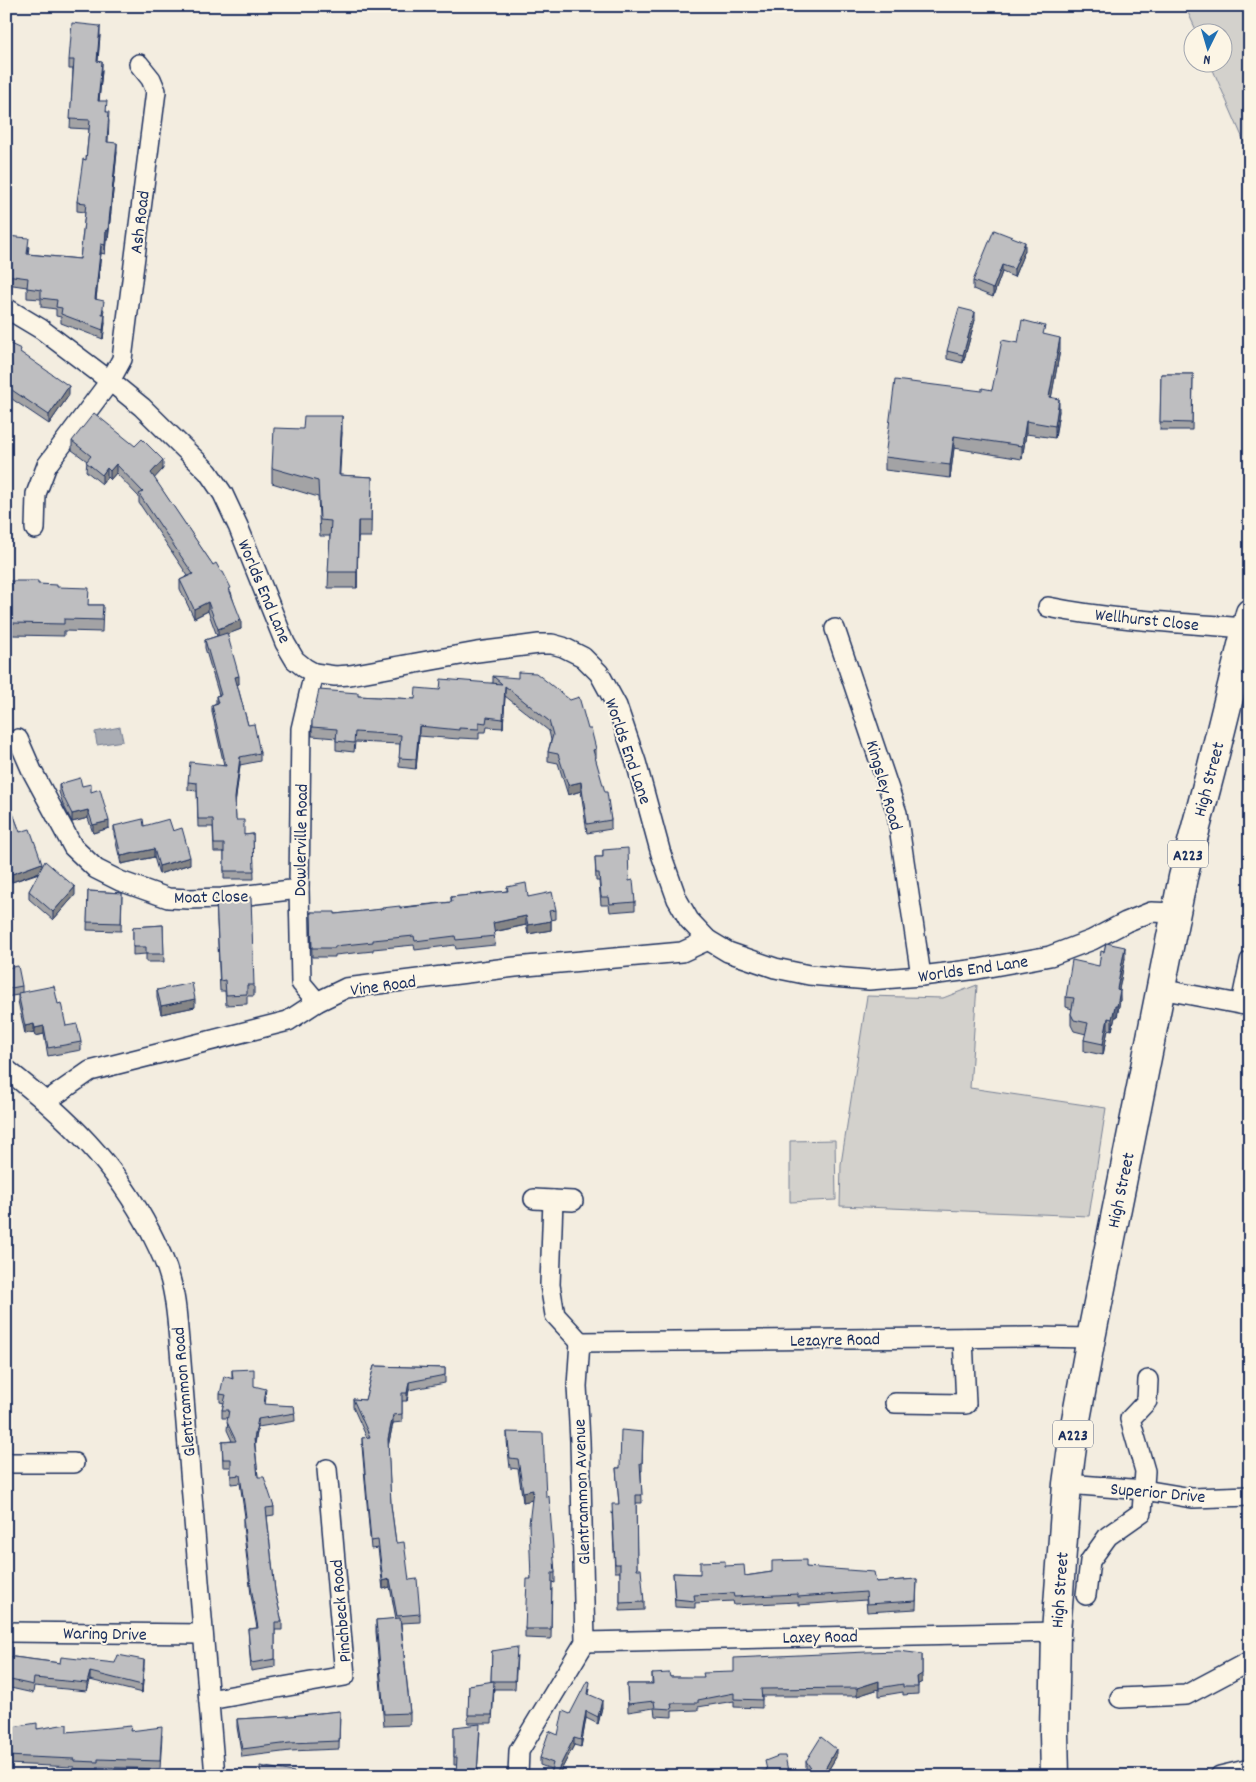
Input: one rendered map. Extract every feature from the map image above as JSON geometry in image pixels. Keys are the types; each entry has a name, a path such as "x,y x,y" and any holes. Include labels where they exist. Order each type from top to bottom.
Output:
{"main road":[{"name":"High Street","path":"1055,1776 1056,1632 1067,1484 1073,1434 1090,1338 1175,913 1248,621"}],"street":[{"name":"Ash Road","path":"35,529 36,494 47,465 110,381 122,359 156,92 151,79 139,64"},
{"name":"Worlds End Lane","path":"6,308 41,329 110,381 142,407 208,472 223,494 238,526 290,653 305,668 314,673 335,676 350,675 477,652 539,644 552,644 563,647 583,657 599,673 617,706 636,762 677,899 688,920 708,940 728,952 775,968 809,976 869,980 921,976 1050,956 1092,940 1141,915 1157,911 1175,913"},
{"name":"Wellhurst Close","path":"1048,607 1079,613 1132,619 1248,621"},
{"name":"Kingsley Road","path":"834,629 897,813 921,976"},
{"name":"Dowlerville Road","path":"314,673 302,729 299,889 301,983 317,1002"},
{"name":"Moat Close","path":"18,739 32,771 73,847 96,869 120,881 168,898 222,898 299,889"},
{"name":"Vine Road","path":"47,1100 90,1071 288,1021 317,1002 346,988 516,967 682,952 708,940"},
{"path":"1160,989 1245,1005 1250,961"},
{"name":"Glentrammon Road","path":"6,1069 47,1100 105,1161 140,1213 165,1261 170,1276 177,1321 215,1776"},
{"path":"534,1199 573,1201"},
{"path":"553,1200 550,1285 555,1315 580,1342"},
{"path":"895,1403 966,1404 963,1338"},
{"name":"Lezayre Road","path":"580,1342 1090,1338"},
{"name":"Glentrammon Avenue","path":"580,1342 577,1386 585,1642"},
{"path":"1086,1595 1090,1562 1108,1536 1142,1512 1145,1471 1130,1419 1147,1401 1148,1380"},
{"path":"6,1463 74,1463"},
{"name":"Pinchbeck Road","path":"209,1700 345,1676 327,1469"},
{"name":"Superior Drive","path":"1067,1484 1144,1490 1192,1498 1250,1496"},
{"name":"Waring Drive","path":"6,1632 203,1634"},
{"name":"Laxey Road","path":"585,1642 1056,1632"},
{"path":"518,1776 519,1751 585,1642"},
{"path":"1120,1698 1186,1695 1250,1661"},
{"path":"1220,1776 1250,1769"}],"shaded area":[{"path":"1185,6 1250,6 1250,155 1214,72 1234,72 1234,22 1192,22"},
{"path":"120,727 123,741 97,745 95,732"},
{"path":"977,985 970,1088 1106,1108 1089,1216 840,1206 841,1164 867,996 943,998"},
{"path":"835,1140 836,1200 790,1202 790,1141"}],"building":[{"path":"72,23 100,26 97,61 102,62 98,101 107,101 106,112 109,112 107,142 117,143 108,231 106,230 105,245 101,244 95,299 104,301 102,314 105,314 103,330 61,314 62,308 56,307 57,300 41,298 41,290 27,288 28,278 6,275 6,236 29,238 27,254 80,259 86,203 77,202 83,159 86,160 90,120 70,119 74,60 69,60"},
{"path":"994,230 1025,242 1014,269 1002,265 993,289 973,281"},
{"path":"959,308 975,312 963,355 947,351"},
{"path":"1022,320 1045,326 1043,334 1060,338 1049,397 1059,399 1055,426 1026,421 1022,446 954,436 950,465 885,457 895,380 982,391 982,388 992,390 1002,340 1018,343"},
{"path":"6,342 21,349 20,352 69,386 49,415 6,386"},
{"path":"1161,374 1193,374 1192,423 1160,422"},
{"path":"94,413 135,446 142,439 163,460 151,473 213,565 216,563 221,572 223,572 231,588 229,589 241,620 218,629 208,602 194,609 180,580 193,574 139,494 143,492 116,464 110,471 107,468 102,475 86,462 91,456 72,441"},
{"path":"304,416 342,416 339,475 372,477 371,521 358,521 357,572 328,572 331,521 320,520 318,481 272,468 274,428 303,429"},
{"path":"6,581 38,581 38,584 57,585 57,587 89,588 88,605 103,605 102,620 64,619 64,624 12,623 9,631 6,628"},
{"path":"227,633 239,676 235,677 248,725 254,724 260,753 240,757 235,798 236,820 244,820 244,835 253,834 254,871 224,871 224,844 214,844 213,819 198,819 197,783 188,782 190,762 226,766 212,705 218,703 216,696 221,695 205,640"},
{"path":"518,672 536,673 570,700 579,697 588,729 591,729 596,749 593,750 605,792 607,792 611,820 587,824 581,782 568,785 558,754 548,752 553,735 549,721 505,686 503,719 487,717 486,723 479,722 479,729 459,728 459,730 419,726 416,759 399,758 401,735 355,732 354,743 336,741 337,729 312,727 319,690 358,693 358,696 415,699 416,688 440,690 441,679 502,684 493,676 518,678"},
{"path":"80,778 82,786 91,784 91,792 100,789 109,821 93,825 88,810 72,814 59,784"},
{"path":"6,795 20,832 30,829 42,863 12,874 6,858"},
{"path":"143,819 144,826 169,819 173,831 182,828 190,857 159,866 154,849 121,856 114,826"},
{"path":"628,848 629,881 633,880 635,902 610,904 609,897 601,897 599,873 596,873 595,857 603,857 603,850"},
{"path":"45,861 75,887 53,912 29,891"},
{"path":"526,883 528,897 552,892 556,910 549,911 551,921 528,925 526,916 493,923 495,936 456,940 455,936 415,941 414,936 373,940 373,942 335,946 335,948 312,948 311,912 335,912 335,914 452,902 451,897 508,891 507,887"},
{"path":"88,891 122,893 121,923 87,922"},
{"path":"251,897 254,985 247,985 247,994 226,995 225,980 220,981 216,899"},
{"path":"163,925 164,954 146,954 146,947 133,947 133,927"},
{"path":"1106,943 1125,947 1117,989 1120,990 1117,1006 1115,1006 1112,1019 1108,1018 1103,1044 1084,1040 1088,1023 1074,1020 1071,1014 1074,998 1066,997 1072,960 1099,966 1101,951 1104,952"},
{"path":"18,966 22,986 6,989 6,968"},
{"path":"192,983 195,999 161,1006 157,990"},
{"path":"54,986 58,1004 61,1003 66,1026 77,1024 81,1042 48,1048 44,1026 35,1028 34,1024 25,1026 18,993"},
{"path":"374,1366 445,1368 445,1375 409,1382 407,1393 402,1393 402,1414 393,1415 388,1439 391,1505 396,1543 404,1542 409,1580 417,1579 420,1614 397,1616 390,1579 383,1581 378,1540 371,1541 362,1438 370,1437 353,1399 365,1400"},
{"path":"254,1369 254,1386 266,1389 264,1404 294,1406 295,1413 258,1419 254,1439 258,1477 264,1477 274,1507 266,1508 275,1591 282,1622 275,1622 275,1659 251,1663 248,1629 258,1628 243,1518 246,1517 240,1475 231,1476 231,1459 223,1459 222,1442 236,1441 227,1422 229,1410 222,1410 226,1395 220,1394 224,1376 233,1379 232,1370"},
{"path":"621,1430 643,1432 642,1463 640,1463 642,1495 636,1495 637,1569 641,1569 644,1602 620,1603 620,1564 615,1564 612,1504 619,1504 616,1468 620,1468"},
{"path":"507,1432 543,1433 546,1497 549,1496 555,1573 552,1573 551,1629 525,1629 527,1579 531,1579 529,1524 533,1490 523,1492 518,1459 510,1458"},
{"path":"806,1560 806,1567 874,1572 876,1582 917,1579 916,1601 867,1604 866,1592 798,1597 798,1594 734,1597 733,1593 694,1595 695,1601 675,1599 673,1573 700,1574 700,1562 725,1561 725,1566 744,1565 745,1576 772,1572 772,1561"},
{"path":"400,1618 410,1713 384,1714 376,1620"},
{"path":"517,1647 515,1681 491,1681 492,1651"},
{"path":"899,1651 922,1654 922,1674 917,1677 918,1687 903,1687 903,1684 879,1688 879,1681 857,1688 761,1689 762,1700 734,1699 734,1693 698,1700 698,1703 671,1703 672,1709 655,1708 654,1701 628,1704 627,1684 653,1684 652,1674 669,1673 670,1677 704,1677 703,1673 734,1672 734,1658"},
{"path":"118,1655 144,1660 142,1685 90,1672 87,1683 34,1678 33,1685 6,1679 6,1656 60,1663 61,1657 115,1663"},
{"path":"494,1681 492,1715 468,1715 469,1685"},
{"path":"587,1681 590,1682 588,1694 602,1700 598,1717 586,1711 581,1740 574,1738 555,1776 550,1775 553,1763 540,1758 549,1731 558,1735 563,1711 570,1714"},
{"path":"340,1711 339,1741 290,1743 242,1749 237,1719"},
{"path":"37,1723 37,1729 67,1724 67,1732 131,1726 130,1731 162,1727 160,1761 98,1759 98,1762 6,1756 6,1732 12,1732 12,1727"},
{"path":"480,1724 477,1774 482,1773 482,1776 456,1776 457,1757 454,1757 454,1727"},
{"path":"821,1737 836,1749 821,1776 816,1776 806,1761"},
{"path":"778,1756 785,1756 789,1776 737,1776 767,1770 765,1761"},
{"path":"260,1766 294,1772 294,1776 261,1776"}]}
